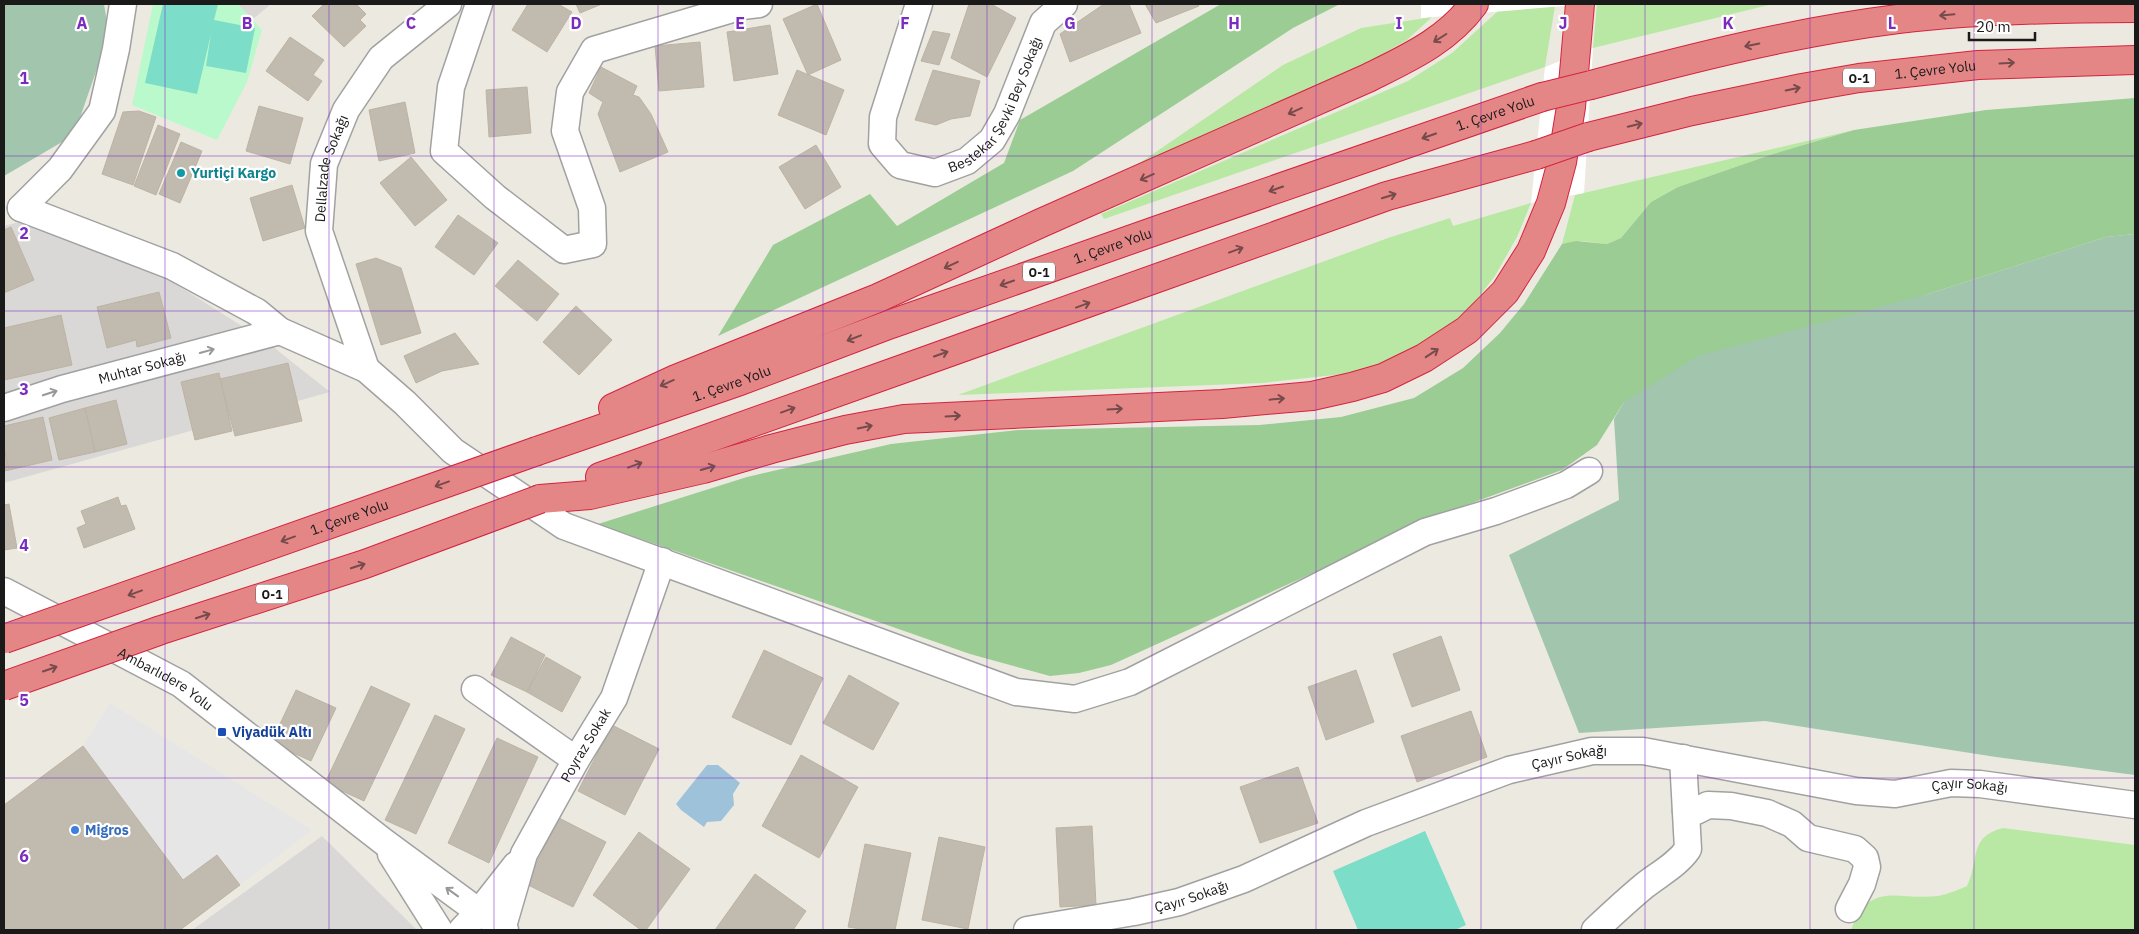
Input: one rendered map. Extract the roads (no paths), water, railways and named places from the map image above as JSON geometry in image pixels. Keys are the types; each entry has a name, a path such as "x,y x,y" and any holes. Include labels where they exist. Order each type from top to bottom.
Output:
{"highway":[{"path":"537,451 630,400 712,364 878,298 1041,223 1368,78 1412,56 1449,33 1474,4"},
{"path":"540,499 590,495 703,469 845,430 904,419 1252,401 1312,396 1382,378 1424,358 1467,330 1505,292 1532,251 1551,203 1562,162 1571,107 1580,4"},
{"name":"1. Çevre Yolu","path":"4,639 740,381 891,324 1038,272 1542,97 1696,57 1809,34 1897,19 1992,11 2135,8"},
{"name":"1. Çevre Yolu","path":"4,686 161,630 365,564 540,499 1387,196 1536,155 1588,137 1702,109 1802,88 1859,78 1978,65 2135,60"}],"street":[{"path":"12,210 60,169 102,112 116,49 123,4"},
{"name":"Dellalzade Sokağı","path":"366,369 319,231 324,164 346,110 381,58 448,4"},
{"path":"479,4 451,87 444,151 495,196 564,250 593,244 592,208 565,131 570,92 594,50 742,6 759,4"},
{"name":"Bestekar Şevki Bey Sokağı","path":"919,4 883,117 882,144 900,165 935,173 967,161 992,140 1007,114 1043,23 1064,4"},
{"path":"12,210 172,266 257,312 280,331 366,369 405,403 453,451 564,526 1016,692 1076,699 1130,682 1425,532 1505,508 1566,485 1589,470"},
{"name":"Muhtar Sokağı","path":"4,408 62,389 280,331"},
{"name":"Poyraz Sokak","path":"504,928 524,854 576,760 614,698 662,561"},
{"name":"Ambarlıdere Yolu","path":"4,591 180,684 384,842 471,921 504,928"},
{"path":"475,689 576,760"},
{"name":"Çayır Sokağı","path":"1027,930 1134,912 1179,902 1244,879 1366,823 1508,770 1592,751 1643,751 1856,791 1894,794 1951,783 1980,784 2135,805"},
{"path":"1595,930 1629,898 1664,870 1680,860 1688,850 1683,758"},
{"path":"1686,811 1696,811 1708,805 1731,806 1767,813 1792,824 1808,838 1855,849 1865,858 1867,868 1862,884 1849,909"},
{"name":"Ambarlıdere Yolu","path":"384,842 439,930"},
{"path":"471,921 524,854"}],"place":[{"name":"Yurtiçi Kargo","path":"181,173"},
{"name":"Viyadük Altı","path":"222,732"},
{"name":"Migros","path":"75,830"}]}
